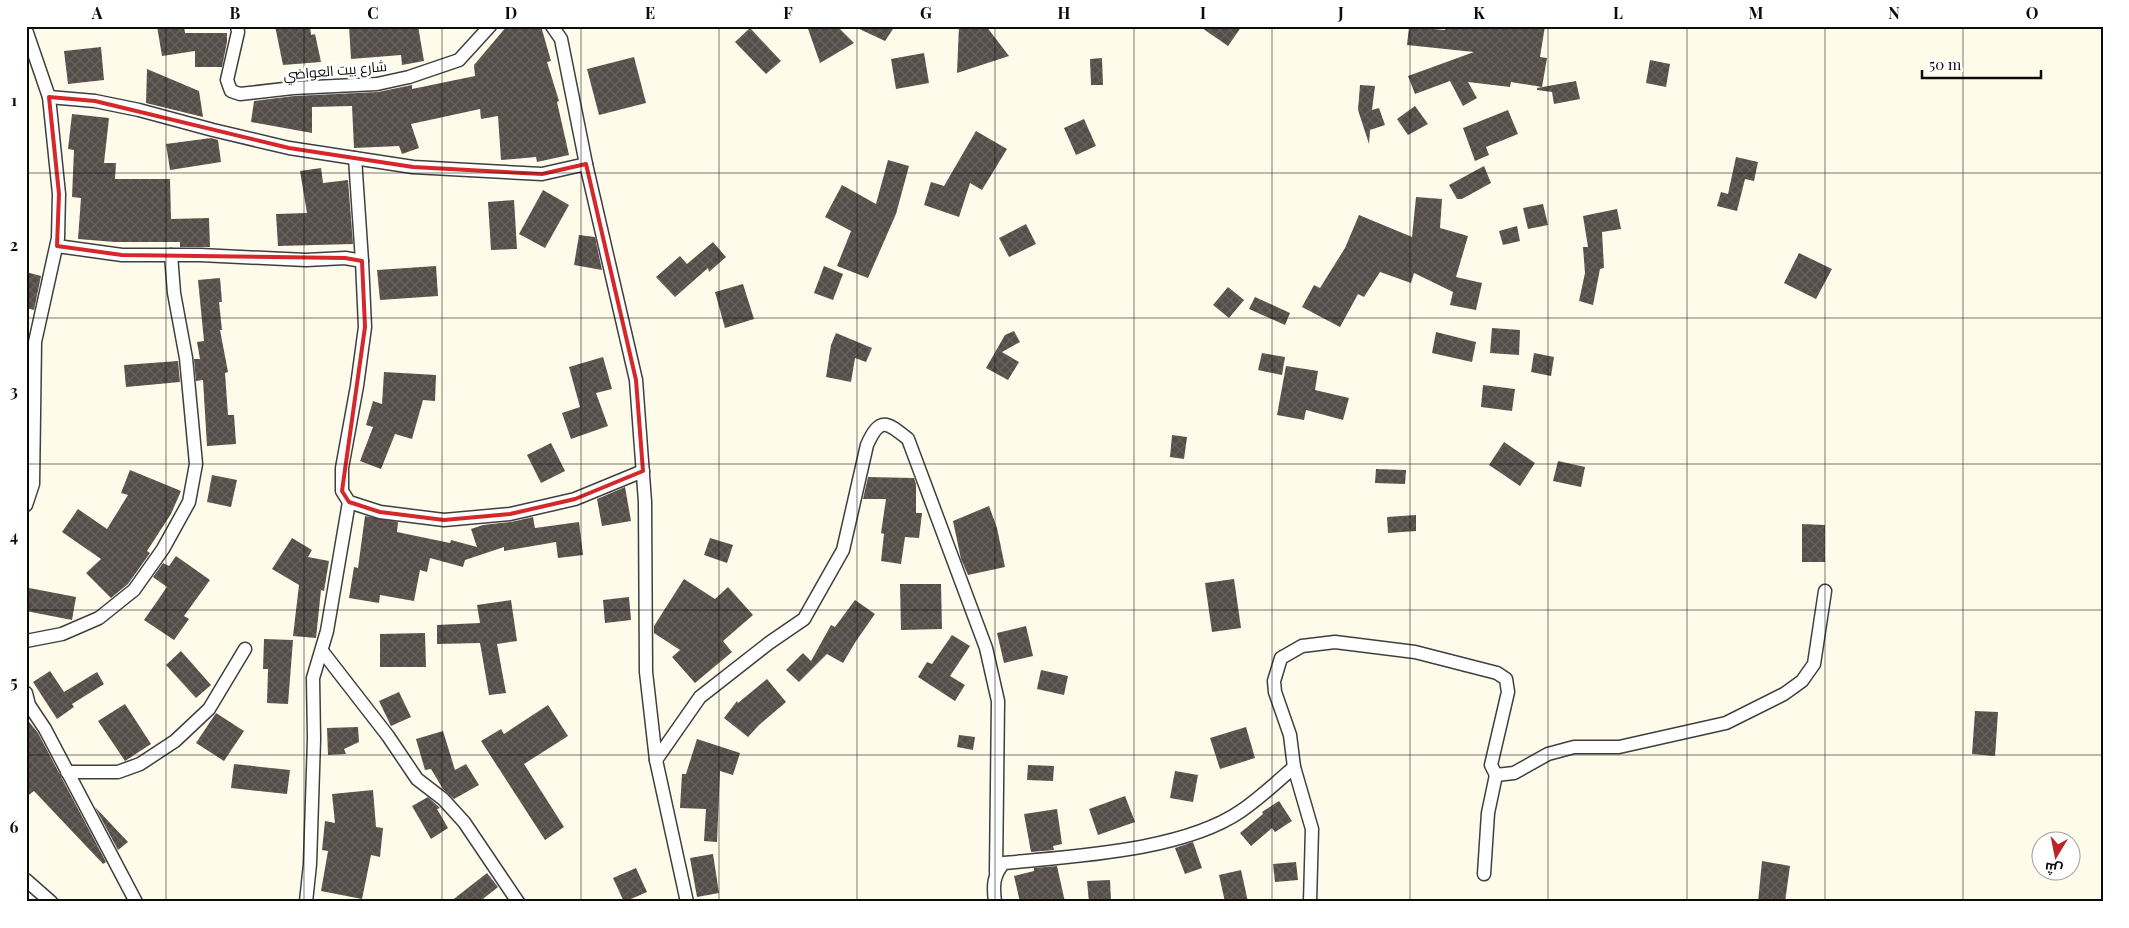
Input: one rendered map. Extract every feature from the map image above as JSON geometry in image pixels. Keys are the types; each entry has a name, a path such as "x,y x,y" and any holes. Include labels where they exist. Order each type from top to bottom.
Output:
{"street":[{"name":"شارع بيت العواضي","path":"237,26 238,32 227,80 232,91 240,94 293,88 377,84 409,77 459,60 490,26"},
{"path":"552,26 561,39 586,164 636,380 645,502 646,672 656,760 687,902"},
{"path":"26,30 49,97 59,194 57,246 35,342 33,484 26,505"},
{"path":"49,97 95,101 139,110 289,148 413,167 542,174 586,164"},
{"path":"355,158 362,261 364,327 357,386 342,468 342,491 349,502 380,512 444,520 510,514 574,499 643,471"},
{"path":"57,246 122,255 306,260 345,258 362,261"},
{"path":"26,641 62,634 99,618 134,590 163,549 189,502 196,464 186,358 174,293 171,255"},
{"path":"656,760 700,697 768,643 804,619 843,550 874,429 883,424 893,426 908,439 986,648 998,701 996,872 993,887 995,902"},
{"path":"306,902 310,854 314,739 313,678 322,652 349,502"},
{"path":"1496,775 1514,774 1548,754 1574,747 1619,747 1726,723 1784,694 1802,681 1814,664 1825,590"},
{"path":"1310,902 1312,829 1294,767 1290,735 1275,692 1274,681 1282,658 1302,646 1335,642 1415,652 1497,673 1506,679 1508,692 1491,765 1496,775 1488,813 1484,874"},
{"path":"67,772 118,772 140,764 174,741 209,709 245,649"},
{"path":"322,652 388,736 417,779 443,799 464,822 518,902"},
{"path":"26,693 30,705 45,728 136,902"},
{"path":"996,872 1004,863 1121,850 1195,834 1240,812 1294,767"},
{"path":"26,880 51,902"}],"highlighted area":[{"path":"49,97 95,101 289,148 413,167 542,174 586,164 636,380 643,471 575,499 510,514 444,520 380,512 349,502 342,491 365,327 362,261 345,258 122,255 57,246 59,194"}],"building":[{"path":"157,26 184,26 185,33 227,33 222,67 195,67 195,51 162,56"},
{"path":"275,26 310,26 311,35 315,34 321,62 283,65"},
{"path":"349,26 418,26 424,61 402,65 401,55 351,59"},
{"path":"507,26 541,26 551,61 547,62 559,101 557,102 569,155 537,162 536,157 501,160 498,116 481,119 480,109 411,124 419,148 402,154 399,146 354,148 352,106 312,107 312,133 251,122 254,101 294,96 378,92 412,85 412,89 475,76 474,65"},
{"path":"807,26 837,26 854,43 820,63"},
{"path":"853,26 895,26 885,41"},
{"path":"959,26 986,26 1009,56 957,73"},
{"path":"1199,26 1242,26 1228,46"},
{"path":"1445,26 1545,26 1540,57 1547,58 1542,87 1511,82 1510,87 1468,82 1477,98 1463,106 1450,81 1415,94 1408,76 1474,52 1407,45 1409,27 1445,30"},
{"path":"750,28 781,61 766,74 735,42"},
{"path":"101,47 104,80 68,84 64,51"},
{"path":"924,53 929,83 896,89 891,59"},
{"path":"634,57 646,103 599,115 587,69"},
{"path":"1102,58 1103,85 1091,85 1090,59"},
{"path":"1650,60 1670,64 1666,87 1646,83"},
{"path":"147,69 199,91 203,117 146,103"},
{"path":"1576,81 1580,99 1554,104 1552,92 1537,90 1537,88"},
{"path":"1360,85 1375,86 1372,110 1379,108 1385,125 1370,130 1369,144 1358,110"},
{"path":"1415,106 1428,124 1408,135 1397,119"},
{"path":"1508,110 1518,134 1486,147 1489,155 1475,161 1463,128"},
{"path":"72,114 109,118 104,163 116,163 115,179 170,179 171,219 209,218 210,247 180,247 180,242 115,242 78,239 81,198 72,197 74,150 68,149"},
{"path":"1084,119 1096,146 1076,155 1064,128"},
{"path":"976,131 1007,149 982,190 970,183 959,217 924,205 931,182 944,186"},
{"path":"211,138 218,140 221,162 170,170 166,144"},
{"path":"1736,157 1758,162 1754,181 1745,179 1737,211 1717,206 1721,192 1728,194"},
{"path":"888,160 909,166 896,214 868,278 837,266 851,231 825,217 842,185 876,204"},
{"path":"1484,166 1491,183 1462,199 1457,199 1449,185"},
{"path":"321,168 323,183 348,180 353,244 278,246 276,214 307,213 300,171"},
{"path":"543,190 569,205 545,248 519,234"},
{"path":"1416,197 1442,199 1440,228 1468,236 1456,277 1482,283 1476,310 1450,305 1453,292 1414,273 1411,283 1380,272 1364,297 1358,294 1340,327 1302,307 1314,285 1320,288 1345,248 1359,215 1412,237"},
{"path":"514,200 517,249 491,250 488,202"},
{"path":"1543,204 1548,225 1528,229 1523,208"},
{"path":"1617,209 1621,229 1602,232 1604,268 1600,269 1593,305 1579,301 1585,273 1583,247 1588,247 1583,216"},
{"path":"1026,224 1036,244 1009,257 999,238"},
{"path":"1517,226 1520,241 1503,245 1499,231"},
{"path":"579,235 595,237 602,270 574,265"},
{"path":"713,242 726,257 709,272 708,268 675,297 656,277 680,256 687,264"},
{"path":"1799,253 1832,269 1816,299 1784,283"},
{"path":"436,266 438,296 380,300 377,270"},
{"path":"824,266 843,274 833,300 814,293"},
{"path":"26,272 41,276 34,310 26,308"},
{"path":"220,278 222,302 219,302 222,330 220,330 228,372 225,373 228,415 234,415 236,444 207,446 203,380 196,381 194,359 200,359 197,342 204,341 198,280"},
{"path":"743,284 754,319 725,328 715,292"},
{"path":"1228,287 1244,300 1229,318 1213,305"},
{"path":"1255,297 1290,313 1285,325 1249,309"},
{"path":"1492,328 1520,330 1519,355 1490,353"},
{"path":"1014,331 1020,342 1002,352 1019,362 1008,380 986,368 1005,335"},
{"path":"1436,332 1476,342 1472,362 1432,353"},
{"path":"836,333 872,348 866,362 855,358 851,382 826,377 831,345"},
{"path":"1262,353 1285,357 1282,375 1258,370"},
{"path":"1534,353 1554,357 1551,376 1531,372"},
{"path":"603,357 612,389 596,393 608,426 571,439 562,413 580,407 569,367"},
{"path":"178,361 180,382 126,387 124,365"},
{"path":"1286,366 1318,371 1315,390 1349,398 1343,420 1306,410 1304,420 1277,415"},
{"path":"384,372 436,375 435,401 423,400 412,439 395,434 381,469 360,461 373,427 366,425 373,401 382,404"},
{"path":"1483,385 1515,389 1512,411 1481,407"},
{"path":"1172,435 1187,437 1184,459 1170,457"},
{"path":"1504,442 1535,463 1520,486 1489,465"},
{"path":"551,443 565,471 541,483 527,455"},
{"path":"1558,461 1585,467 1581,487 1553,481"},
{"path":"1376,469 1406,470 1405,484 1375,483"},
{"path":"130,470 181,491 171,514 147,551 150,553 128,584 111,598 86,573 101,559 62,532 78,509 107,529 128,495 121,493"},
{"path":"212,475 237,480 231,507 207,502"},
{"path":"868,477 914,478 916,484 916,513 922,513 919,538 905,537 901,564 881,561 884,534 881,533 886,499 863,499"},
{"path":"625,487 631,521 602,526 597,499"},
{"path":"989,506 997,528 1005,567 968,575 961,559 953,521"},
{"path":"1416,515 1416,531 1388,533 1387,517"},
{"path":"365,516 398,522 397,532 450,543 451,540 477,547 471,529 483,525 533,517 535,528 579,522 583,555 558,558 556,542 504,551 504,547 465,560 463,567 430,558 427,572 420,570 414,601 380,595 379,603 349,598 354,567 358,568"},
{"path":"1802,524 1825,525 1825,562 1802,562"},
{"path":"292,538 312,550 308,557 329,561 324,591 321,590 316,638 293,636 299,585 272,569"},
{"path":"710,538 733,545 727,563 704,555"},
{"path":"176,556 210,580 184,616 189,619 174,640 144,620 167,587 153,577 163,563 169,566"},
{"path":"684,579 715,599 728,587 753,615 723,641 732,652 695,683 672,657 680,650 654,633 654,626"},
{"path":"1234,579 1241,628 1212,632 1205,583"},
{"path":"900,584 941,584 942,629 901,630"},
{"path":"29,588 76,597 72,620 26,611"},
{"path":"629,597 631,620 605,623 603,600"},
{"path":"511,600 517,641 497,644 506,693 489,695 480,643 437,644 437,625 480,623 477,605"},
{"path":"855,600 875,614 843,663 827,654 799,682 786,670 803,653 811,661 831,625 835,627"},
{"path":"1026,626 1033,656 1004,663 997,633"},
{"path":"425,633 426,667 380,667 380,634"},
{"path":"952,635 970,646 950,676 965,685 955,701 918,677 927,662 932,664"},
{"path":"264,639 293,640 288,704 267,703 268,669 263,669"},
{"path":"181,651 211,685 196,698 166,665"},
{"path":"1041,670 1068,676 1064,695 1037,689"},
{"path":"50,671 64,692 97,672 104,684 72,704 74,707 57,719 33,682"},
{"path":"767,679 786,702 748,737 724,718 737,701 738,703"},
{"path":"399,692 411,717 391,726 379,701"},
{"path":"125,704 151,744 125,761 98,721"},
{"path":"548,705 568,736 524,764 564,827 545,840 481,741 501,729 504,734"},
{"path":"1975,711 1998,712 1995,756 1972,754"},
{"path":"216,713 244,731 224,761 196,743"},
{"path":"26,718 38,733 106,862 103,864 34,791 26,797"},
{"path":"358,727 359,742 344,749 346,754 328,755 327,728"},
{"path":"1246,727 1255,758 1220,769 1210,738"},
{"path":"443,731 455,770 466,764 479,785 454,799 443,789 431,769 425,770 416,739"},
{"path":"959,735 975,737 973,750 957,747"},
{"path":"697,739 740,753 733,775 720,771 717,842 704,841 706,809 680,808 682,774 686,774"},
{"path":"234,764 290,770 287,794 231,788"},
{"path":"1028,765 1054,766 1053,781 1027,780"},
{"path":"1175,771 1198,775 1193,802 1170,798"},
{"path":"373,790 376,827 383,828 380,857 371,855 362,899 321,891 328,851 322,850 325,821 335,823 332,794"},
{"path":"1125,796 1135,822 1098,835 1089,809"},
{"path":"428,797 440,808 437,809 448,828 431,839 412,806"},
{"path":"1279,801 1292,821 1275,832 1272,828 1251,846 1240,833 1263,814 1262,812"},
{"path":"95,807 128,842 118,850"},
{"path":"1057,809 1062,844 1053,846 1054,850 1031,852 1024,814"},
{"path":"1193,842 1202,868 1185,874 1175,848"},
{"path":"713,854 719,893 697,897 690,858"},
{"path":"1762,861 1790,866 1785,902 1758,902"},
{"path":"1296,862 1298,880 1275,882 1273,864"},
{"path":"1057,866 1065,902 1020,902 1014,876 1034,871 1034,868"},
{"path":"636,868 647,892 624,902 613,878"},
{"path":"1241,870 1248,902 1225,902 1219,875"},
{"path":"487,873 498,887 479,902 450,902"},
{"path":"1110,880 1111,902 1089,902 1087,881"}]}
